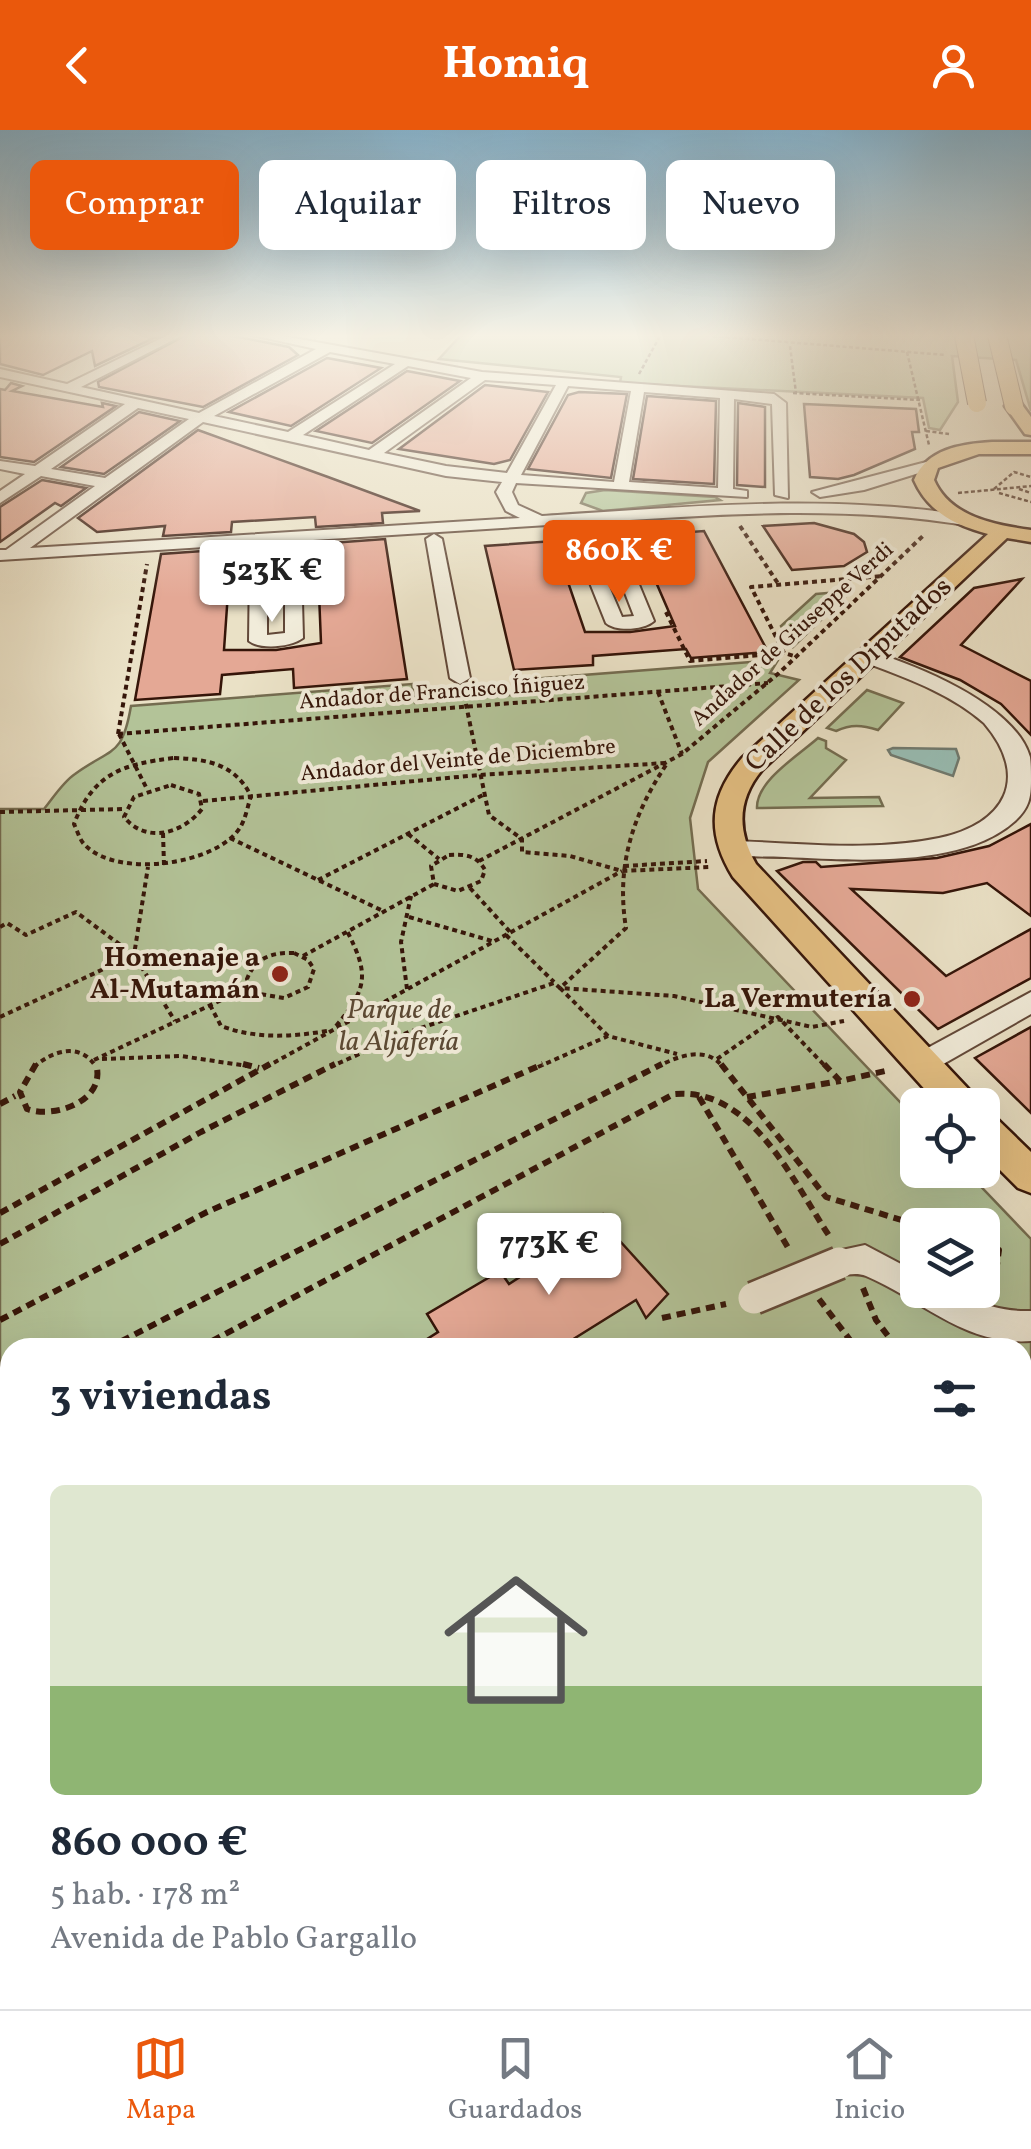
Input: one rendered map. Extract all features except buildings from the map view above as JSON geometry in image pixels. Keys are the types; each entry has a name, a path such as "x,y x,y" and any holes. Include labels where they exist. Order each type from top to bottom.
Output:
{"main road":[{"path":"953,454 973,423"},
{"path":"1020,536 971,522 929,494 924,480 929,455 995,447 1031,448"},
{"name":"Calle de los Diputados","path":"717,859 726,808 740,776 868,658 1020,536"},
{"path":"717,859 756,884 905,1067 935,1088"},
{"path":"1000,1146 1031,1177"}],"street":[{"path":"0,498 108,423"},
{"path":"3,559 192,423"},
{"path":"225,423 371,455 508,479 621,487 789,494 852,488 929,455"},
{"path":"290,437 312,423"},
{"path":"371,455 416,423"},
{"path":"540,522 515,510 506,502 504,492 541,423"},
{"path":"621,487 631,423"},
{"path":"726,488 727,423"},
{"path":"781,423 789,494"},
{"path":"0,466 107,483"},
{"path":"506,502 517,490 546,482 566,491 574,501 570,507 540,522"},
{"path":"3,559 275,547 540,522 590,527 804,506 905,510 971,522"},
{"path":"590,527 614,541 645,621 615,624 582,544 590,527"},
{"path":"434,539 460,678"},
{"path":"275,547 293,562 294,638 258,641 258,565 275,547"},
{"path":"596,576 627,574"},
{"path":"258,593 293,590"},
{"path":"717,859 938,844 991,828 1021,800 1027,775 1023,756 1008,730 990,712 953,689 868,658"},
{"path":"905,1067 1031,1002"},
{"path":"754,1298 843,1261 864,1259 900,1280"},
{"path":"952,1308 975,1320 1004,1327 1031,1326"}],"path":[{"path":"924,423 929,455"},
{"path":"926,430 944,434"},
{"path":"1014,472 1031,477"},
{"path":"1014,472 1031,486"},
{"path":"992,491 1014,472"},
{"path":"1019,489 1025,484"},
{"path":"960,492 1019,489 1031,493"},
{"path":"992,491 1031,502"},
{"path":"736,520 779,584"},
{"name":"Andador de Giuseppe Verdi","path":"480,861 682,754 885,576 933,526"},
{"path":"0,812 124,809 147,789 118,734 148,556"},
{"path":"784,653 750,587 885,576"},
{"path":"666,611 690,661 784,653 795,656"},
{"name":"Andador de Francisco Íñiguez","path":"118,734 768,682"},
{"path":"658,692 682,754"},
{"path":"466,706 489,815 522,839 522,852 570,856 624,869 717,859"},
{"path":"174,758 211,761 239,775 251,796 247,817 230,838 200,854 164,865 125,864 88,850 78,838 74,824 76,810 98,784 134,764 174,758"},
{"path":"557,985 626,928 620,901 630,829 640,802 668,763"},
{"name":"Andador del Veinte de Diciembre","path":"147,789 182,786 192,789 203,800 479,775 668,763"},
{"path":"318,880 484,795"},
{"path":"124,809 128,824 137,830 163,833 198,817 203,800"},
{"path":"163,833 164,865"},
{"path":"408,834 439,859"},
{"path":"230,838 384,911"},
{"path":"458,854 480,861 484,876 470,888 446,890 434,884 429,872 439,859 458,854"},
{"path":"134,955 149,866"},
{"path":"0,1213 624,869"},
{"path":"303,956 434,884"},
{"path":"470,888 608,1036 680,1056"},
{"path":"407,990 401,942 411,896"},
{"path":"0,927 7,923 26,934 76,912 134,955 176,1021"},
{"path":"409,917 495,941"},
{"path":"210,1005 221,1026 246,1036 303,1036 334,1029 356,1001 363,976 362,958 348,931"},
{"path":"283,952 303,956 310,961 315,976 312,984 296,996 273,1000 254,994 249,987 249,972 262,958 283,952"},
{"path":"0,1018 134,955"},
{"path":"0,1244 314,1072 481,1002 557,985 674,996 812,1027 844,1021"},
{"path":"94,1060 249,987"},
{"path":"778,1017 840,1080"},
{"path":"717,1059 778,1017"},
{"path":"0,1320 207,1212 608,1036"},
{"path":"62,1050 86,1054 94,1060 98,1079 94,1090 72,1108 43,1114 21,1105 16,1096 18,1076 36,1059 62,1050"},
{"path":"94,1060 160,1052 209,1056 262,1069"},
{"path":"128,1338 680,1056 697,1054 717,1059 826,1197 900,1220"},
{"path":"747,1097 905,1067"},
{"path":"692,1094 706,1104 796,1262"},
{"path":"218,1338 667,1097 692,1094 724,1102 756,1133 823,1228"},
{"path":"0,1104 16,1096"},
{"path":"843,1261 860,1280 876,1320 890,1338"},
{"path":"814,1292 848,1338"},
{"path":"662,1318 754,1298"}],"green space":[{"path":"928,423 945,423 940,430 929,428"},
{"path":"605,490 720,500 603,511 581,503 586,493"},
{"path":"851,591 793,647 781,626 816,594"},
{"name":"Parque de la Aljafería","path":"778,660 770,673 799,680 708,762 690,818 698,889 900,1102 900,1188 982,1188 1031,1239 1031,1338 0,1338 0,809 44,809 71,777 119,743 131,706 412,684 415,703 522,694 519,680"},
{"path":"867,690 903,703 878,730 857,726 836,731 827,728"},
{"path":"818,738 846,760 810,798 879,797 883,806 757,808 763,788 771,778"}],"water":[{"path":"956,749 959,758 953,776 891,755 888,750"}],"place":[{"name":"Homenaje a Al-Mutamán","path":"280,974"},
{"name":"La Vermutería","path":"912,999"}]}
